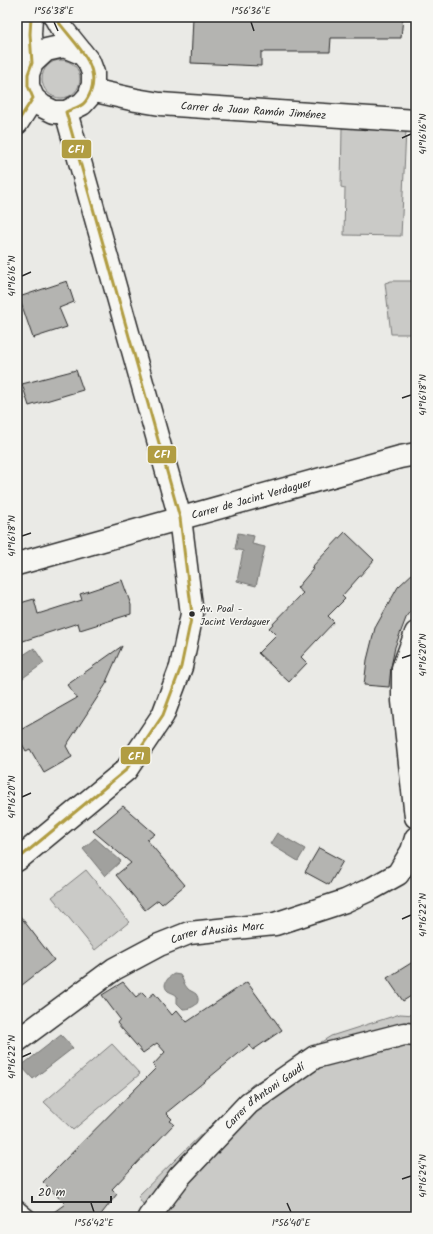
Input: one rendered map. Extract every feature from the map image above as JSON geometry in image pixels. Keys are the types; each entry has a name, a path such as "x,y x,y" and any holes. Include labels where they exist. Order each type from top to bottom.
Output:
{"street":[{"path":"31,17 30,34 32,63 28,74 28,86 33,98 42,106 54,112 66,112 82,104 90,95 94,84 93,73 89,62 55,17"},
{"path":"32,63 46,50 64,46 81,53"},
{"name":"Carrer de Juan Ramón Jiménez","path":"91,90 160,104 416,121"},
{"path":"17,123 33,98"},
{"path":"17,860 126,770 163,715 181,667 192,614 180,518 66,112"},
{"name":"Carrer de Jacint Verdaguer","path":"17,564 400,457 416,454"},
{"path":"416,634 403,668 403,694 416,817"},
{"name":"Carrer d'Ausiàs Marc","path":"17,1040 114,969 159,945 189,933 274,924 345,901 373,888 398,874 412,851 416,838"},
{"name":"Carrer d'Antoni Gaudí","path":"149,1217 180,1176 249,1103 315,1057 404,1034 416,1035"}],"lane":[{"path":"17,1207 29,1217"}],"shaded area":[{"path":"57,60 65,60 75,65 79,72 79,86 75,93 65,98 57,98 47,93 45,90 42,83 42,75 47,65 50,63"},
{"path":"342,128 406,130 401,236 344,235 345,188 341,187"},
{"path":"391,281 416,281 416,334 391,334 385,283"},
{"path":"238,533 254,536 252,544 265,547 256,586 237,581 243,551 235,549"},
{"path":"34,648 44,663 17,682 17,659"},
{"path":"277,833 305,849 298,861 270,844"},
{"path":"95,838 121,861 105,876 83,849"},
{"path":"86,870 129,922 95,950 52,897"},
{"path":"174,974 180,975 189,990 196,994 198,1001 192,1007 183,1009 177,1003 177,996 166,989 166,981"},
{"path":"400,1014 416,1015 416,1217 151,1217 138,1196 252,1085 331,1036"},
{"path":"61,1035 73,1048 33,1079 21,1066"},
{"path":"112,1044 140,1074 73,1130 44,1102"}],"building":[{"path":"193,17 403,17 401,38 331,38 330,52 261,52 261,66 191,63"},
{"path":"67,281 74,302 59,308 67,327 33,338 19,297"},
{"path":"76,370 83,390 29,406 22,384"},
{"path":"345,532 374,560 342,596 345,599 328,616 334,622 301,657 307,663 289,682 258,653 276,635 269,628 303,593 297,588 313,569 311,568"},
{"path":"416,570 416,605 406,618 395,647 389,687 364,685 367,660 375,628 398,587"},
{"path":"122,580 131,605 131,614 80,630 78,623 17,643 17,604 34,599 38,614 82,600 80,594"},
{"path":"122,646 106,682 108,681 66,746 72,757 44,773 30,749 26,751 17,735 17,732 77,698 67,685"},
{"path":"123,806 155,834 147,840 185,885 162,904 158,900 145,910 116,875 131,863 93,831"},
{"path":"319,848 343,861 329,885 305,872"},
{"path":"17,912 54,960 17,989"},
{"path":"416,960 416,993 403,1001 387,978"},
{"path":"123,982 136,997 142,992 148,998 154,993 172,1015 177,1010 187,1022 247,982 282,1030 253,1050 249,1045 166,1113 172,1119 170,1121 174,1124 112,1189 117,1194 99,1217 47,1217 65,1204 43,1182 156,1068 153,1065 165,1052 157,1043 143,1053 117,1023 120,1019 102,995"}],"transit line":[{"name":"CF1","path":"17,123 33,98 28,86 28,74 32,63 30,34 31,17"},
{"name":"CF1","path":"17,860 126,770 163,715 181,667 192,614 180,518 66,112 81,105 87,100 91,91 93,80 92,70 82,51 55,17"}],"place":[{"name":"Av. Poal - Jacint Verdaguer","path":"192,614"}]}
